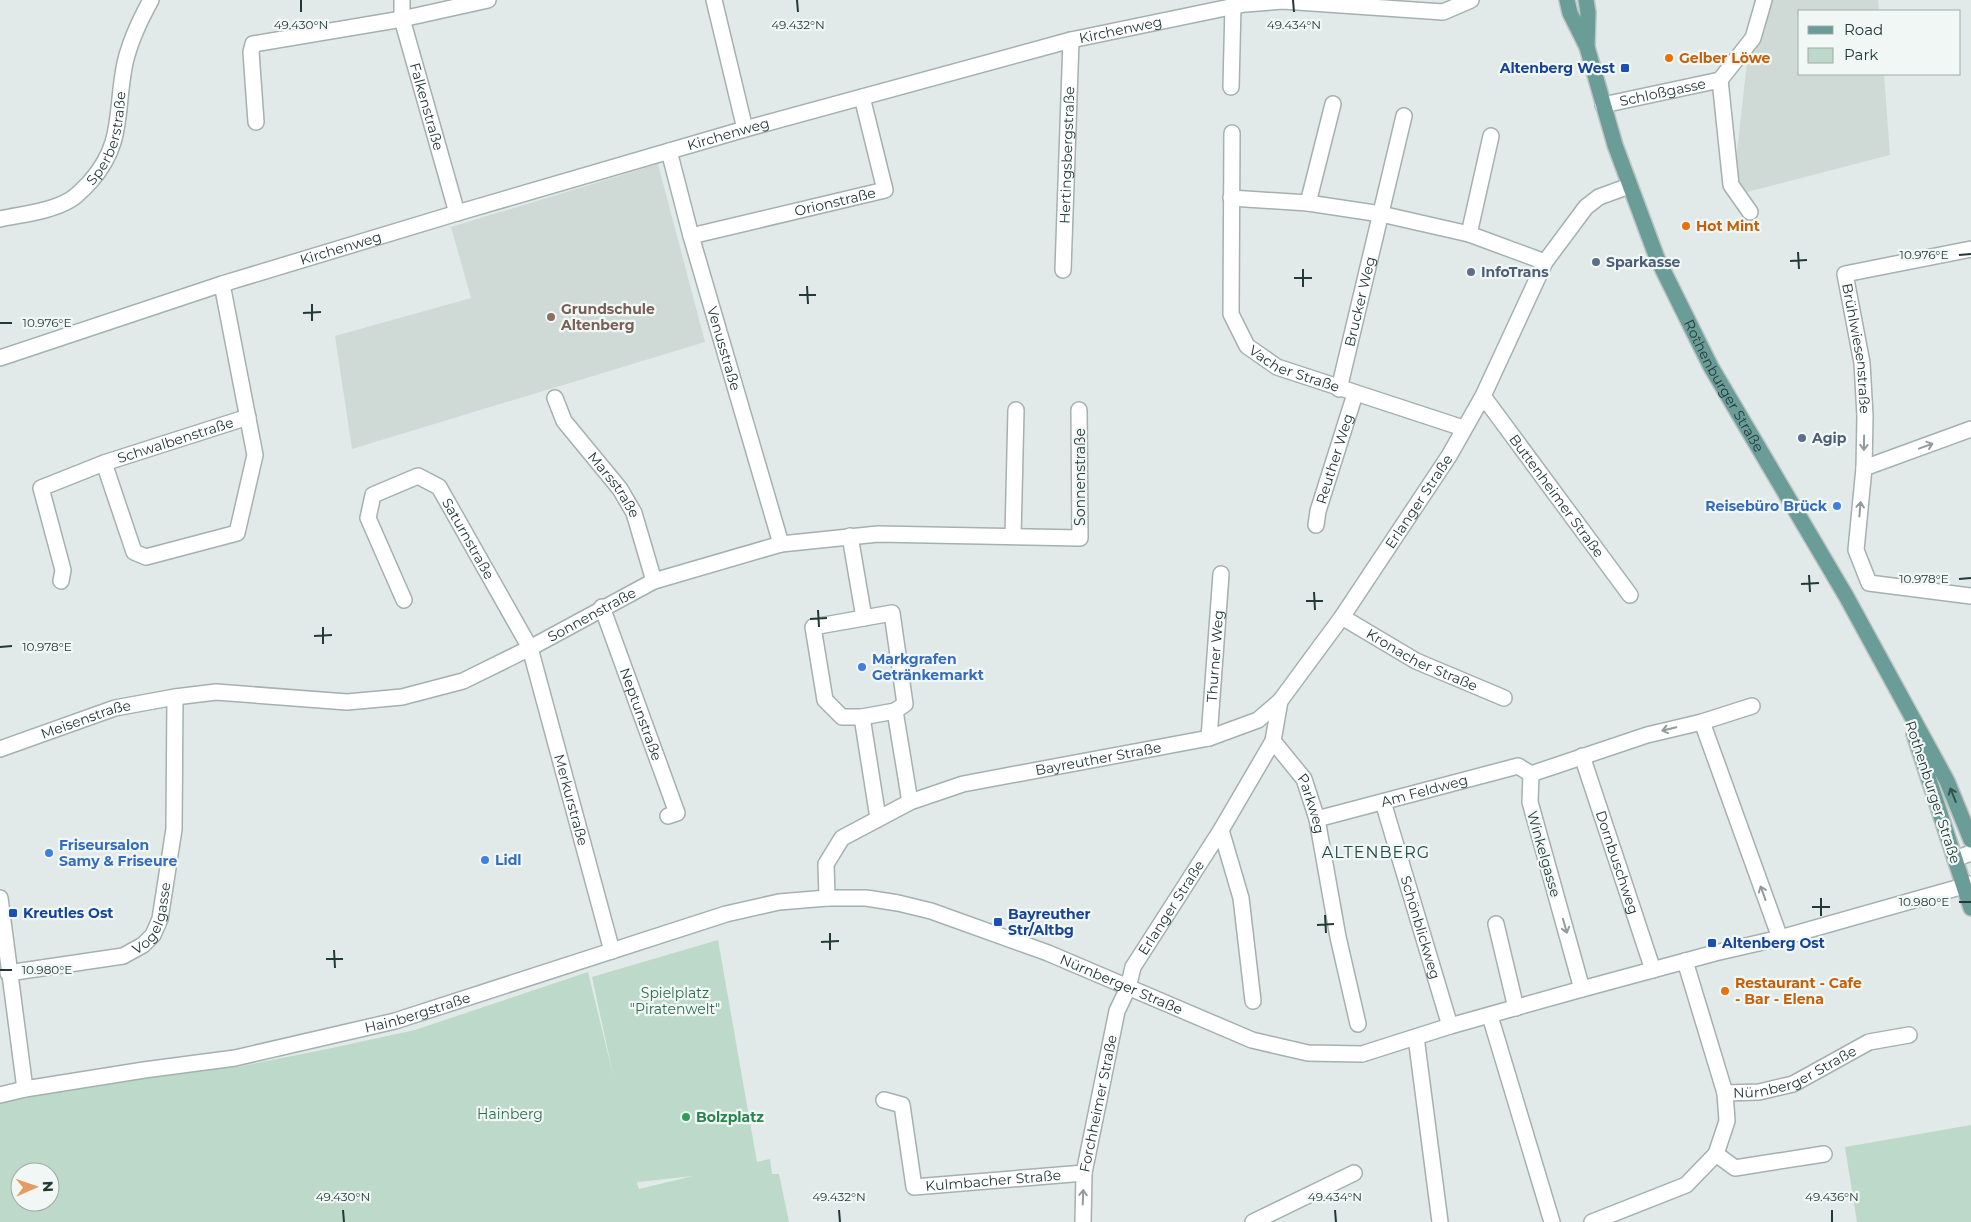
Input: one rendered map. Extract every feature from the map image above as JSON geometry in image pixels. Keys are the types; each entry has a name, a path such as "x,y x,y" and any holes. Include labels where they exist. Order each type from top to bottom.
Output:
{"main road":[{"name":"Rothenburger Straße","path":"1567,0 1570,13 1587,47 1629,186 1658,258 1711,367 1846,596 1947,781 1971,840"},
{"name":"Rothenburger Straße","path":"1586,0 1588,12 1587,47"},
{"name":"Rothenburger Straße","path":"1904,703 1955,859 1967,885 1971,908"}],"street":[{"name":"Sperberstraße","path":"0,219 48,209 71,200 100,171 111,150 118,125 125,63 139,21 151,0"},
{"name":"Falkenstraße","path":"402,0 402,19 458,212"},
{"path":"256,122 251,52 253,44 402,19 488,0"},
{"path":"714,0 744,129"},
{"name":"Kirchenweg","path":"0,358 222,284 458,212 744,129 1071,40 1241,3 1283,1 1443,12 1471,0"},
{"name":"Schloßgasse","path":"1603,105 1720,80 1753,38 1764,0"},
{"path":"1231,87 1241,3"},
{"name":"Hertingsbergstraße","path":"1063,270 1071,40"},
{"path":"1720,80 1731,185 1750,212"},
{"name":"Orionstraße","path":"691,236 885,190 862,97"},
{"path":"1308,203 1333,104"},
{"name":"Brucker Weg","path":"1339,389 1404,116"},
{"name":"Vacher Straße","path":"1232,133 1230,314 1247,346 1276,367 1464,428"},
{"path":"1469,234 1491,136"},
{"name":"Venusstraße","path":"669,152 691,236 781,544"},
{"name":"Erlanger Straße","path":"1128,988 1132,967 1221,830 1273,741 1280,701 1342,617 1449,456 1483,396 1545,262 1586,207 1599,197 1629,186"},
{"path":"1231,198 1308,203 1381,214 1469,234 1545,262"},
{"name":"Brühlwiesenstraße","path":"1971,249 1845,274 1862,363 1865,416 1864,468 1856,550 1869,583 1971,596"},
{"name":"Schwalbenstraße","path":"104,463 134,552 146,557 237,532 255,455 222,284"},
{"name":"Reuther Weg","path":"1316,525 1318,511 1355,394"},
{"name":"Buttenheimer Straße","path":"1483,396 1630,596"},
{"name":"Marsstraße","path":"555,398 564,421 620,489 634,513 654,581"},
{"path":"1013,536 1016,410"},
{"name":"Sonnenstraße","path":"176,697 216,692 347,702 402,697 463,681 530,648 602,607 654,581 781,544 878,534 1080,538 1079,410"},
{"name":"Schwalbenstraße","path":"61,581 63,570 41,488 104,463 248,417"},
{"path":"1864,468 1971,429"},
{"name":"Saturnstraße","path":"404,600 368,518 373,495 418,476 438,487 530,648"},
{"path":"850,536 864,618"},
{"name":"Thurner Weg","path":"1209,738 1222,574"},
{"name":"Neptunstraße","path":"602,607 677,813 668,816"},
{"path":"892,613 905,704 895,712 862,718 842,717 824,700 813,627 892,613"},
{"name":"Kronacher Straße","path":"1342,617 1416,661 1504,698"},
{"name":"Merkurstraße","path":"530,648 612,951"},
{"name":"Meisenstraße","path":"0,749 115,708 176,697"},
{"name":"Vogelgasse","path":"8,973 124,956 137,949 153,935 160,919 174,829 176,697"},
{"name":"Bayreuther Straße","path":"827,898 826,864 842,838 910,802 963,784 1209,738 1258,720 1280,701"},
{"path":"1531,774 1647,735 1702,722 1752,706"},
{"path":"895,712 910,802"},
{"path":"862,718 878,818"},
{"path":"1702,722 1780,938"},
{"name":"Parkweg","path":"1273,741 1304,779 1317,819 1338,936 1358,1024"},
{"name":"Dornbuschweg","path":"1582,756 1653,970"},
{"name":"Am Feldweg","path":"1317,819 1518,766 1531,774"},
{"name":"Winkelgasse","path":"1531,774 1530,802 1582,988"},
{"name":"Schönblickweg","path":"1383,802 1450,1026"},
{"path":"1221,830 1242,898 1253,1001"},
{"path":"1955,859 1971,853"},
{"name":"Nürnberger Straße","path":"827,898 866,898 931,911 1048,953 1252,1040 1308,1053 1362,1054 1450,1026 1582,988 1780,938 1967,885"},
{"path":"0,898 8,973 25,1088"},
{"name":"Hainbergstraße","path":"0,1095 25,1088 235,1058 278,1049 395,1021 726,914 778,902 827,898"},
{"path":"1496,924 1516,1008"},
{"name":"Nürnberger Straße","path":"1685,961 1725,1093 1759,1092 1793,1084 1869,1042 1909,1035"},
{"name":"Forchheimer Straße","path":"1083,1222 1084,1173 1117,1011 1128,988"},
{"path":"1490,1016 1552,1222"},
{"path":"1416,1037 1440,1222"},
{"path":"1592,1222 1686,1185 1716,1154 1727,1121 1725,1093"},
{"name":"Kulmbacher Straße","path":"884,1100 902,1105 914,1187 1084,1173"},
{"path":"1716,1154 1735,1168 1824,1154"},
{"path":"1253,1222 1354,1173"}],"shaded area":[{"path":"1754,0 1878,0 1879,10 1798,10 1798,75 1884,75 1890,155 1732,196"},
{"name":"Grundschule Altenberg","path":"658,164 705,342 352,449 335,336 471,298 451,227"}],"green space":[{"name":"Hainberg","path":"718,940 757,1162 770,1159 772,1174 779,1174 789,1222 0,1222 0,1098 99,1081 237,1067 332,1048 415,1030 588,972 614,1079 592,977","holes":["693,1176 639,1189 638,1182"]},
{"path":"1971,1125 1971,1222 1857,1222 1845,1147"}],"place":[{"name":"Gelber Löwe","path":"1669,58"},
{"name":"Altenberg West","path":"1625,68"},
{"name":"Hot Mint","path":"1686,226"},
{"name":"Sparkasse","path":"1596,262"},
{"name":"InfoTrans","path":"1471,272"},
{"name":"Grundschule Altenberg","path":"551,317"},
{"name":"Agip","path":"1802,438"},
{"name":"Reisebüro Brück","path":"1837,506"},
{"name":"Markgrafen Getränkemarkt","path":"862,667"},
{"name":"Friseursalon Samy & Friseure","path":"49,853"},
{"name":"Lidl","path":"485,860"},
{"name":"Kreutles Ost","path":"13,913"},
{"name":"Bayreuther Str/Altbg","path":"998,922"},
{"name":"Altenberg Ost","path":"1712,943"},
{"name":"Restaurant - Cafe - Bar - Elena","path":"1725,991"},
{"name":"Bolzplatz","path":"686,1117"}],"district":[{"name":"ALTENBERG","path":"1376,852"}],"park label":[{"name":"Spielplatz \"Piratenwelt\"","path":"675,1002"}]}
